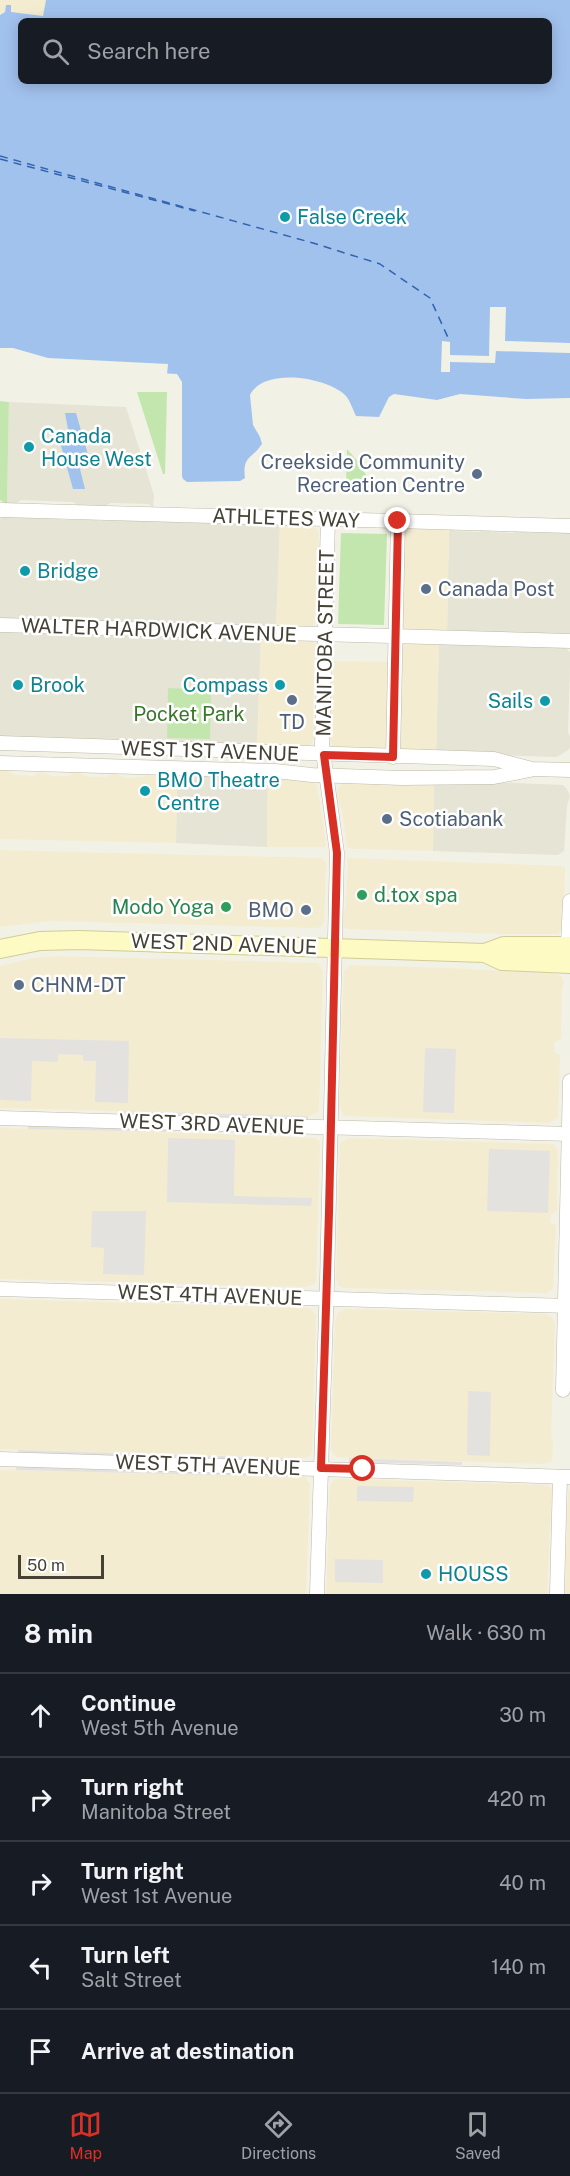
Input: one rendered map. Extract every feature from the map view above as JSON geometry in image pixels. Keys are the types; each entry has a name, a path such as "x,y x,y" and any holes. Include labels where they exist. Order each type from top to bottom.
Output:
{"main road":[{"name":"WEST 2ND AVENUE","path":"0,949 39,941 60,940 485,953 502,961 569,952"}],"street":[{"name":"ATHLETES WAY","path":"0,510 570,526"},
{"name":"MANITOBA STREET","path":"317,1594 327,1298 337,853 322,744 328,519"},
{"path":"393,757 398,521"},
{"name":"WALTER HARDWICK AVENUE","path":"0,625 570,641"},
{"name":"WEST 1ST AVENUE","path":"0,743 494,759 532,769"},
{"name":"WEST 1ST AVENUE","path":"0,763 275,771 402,778 494,777 532,769"},
{"path":"532,769 570,770"},
{"path":"569,952 570,901"},
{"path":"563,1390 567,1306 570,1080"},
{"name":"WEST 3RD AVENUE","path":"0,1118 569,1134"},
{"name":"WEST 4TH AVENUE","path":"0,1289 567,1306"},
{"name":"WEST 5TH AVENUE","path":"0,1459 565,1477"},
{"path":"557,1594 565,1477"}],"shaded area":[{"path":"0,0 46,0 44,16 10,12 6,5 5,12 0,15"},
{"path":"9,402 126,407 154,495 153,508 149,504 111,503 104,506 79,506 73,502 21,500 16,504 7,504"},
{"path":"4,516 44,519 57,516 61,520 81,520 93,517 98,521 119,521 125,517 132,521 178,520 182,523 204,523 216,520 221,524 241,524 251,521 258,525 280,525 276,627 0,618 0,519"},
{"path":"280,525 311,525 317,529 319,534 316,608 318,618 309,628 276,627"},
{"path":"407,527 449,528 447,633 402,630 405,531"},
{"path":"449,528 456,531 479,532 486,529 491,532 513,533 517,530 524,530 528,533 550,533 555,530 565,530 570,533 570,633 447,633"},
{"path":"0,631 261,638 257,747 0,740"},
{"name":"Compass","path":"261,638 309,639 316,645 318,654 314,661 313,721 316,732 310,746 257,747"},
{"path":"403,643 439,643 436,753 402,750 399,747"},
{"path":"439,643 562,646 568,650 570,652 568,732 570,747 568,750 557,757 436,753"},
{"path":"333,661 390,662 386,749 334,748 332,746 329,734 329,685 333,679"},
{"path":"0,770 16,775 33,776 41,772 53,776 69,776 77,772 89,777 106,777 115,773 126,778 143,777 150,774 177,774 176,843 0,839"},
{"path":"177,774 237,775 241,778 268,779 267,847 176,843"},
{"path":"271,776 311,781 317,785 326,844 324,847 267,847 268,779"},
{"path":"434,782 563,785 570,796 567,806 564,851 558,855 433,851"},
{"path":"434,782 433,851 347,847 342,810 337,798 338,789 343,783"},
{"path":"0,850 321,858 326,862 324,922 321,927 315,928 50,921 0,927"},
{"path":"348,858 562,866 565,867 563,927 558,934 347,929 343,926 342,913 346,907"},
{"path":"57,956 318,963 323,971 319,1112 310,1116 0,1108 0,966 34,958"},
{"path":"352,965 448,968 561,976 564,981 561,1038 554,1043 554,1052 560,1055 558,1118 549,1123 344,1116 339,1105 344,970"},
{"path":"0,1038 129,1041 128,1103 95,1102 96,1061 83,1061 83,1055 58,1054 58,1062 32,1061 31,1101 0,1100"},
{"path":"425,1048 456,1049 454,1113 423,1112"},
{"path":"123,1111 308,1116 308,1120 123,1114"},
{"path":"28,1125 166,1128 166,1132 28,1129"},
{"path":"0,1128 315,1138 319,1141 320,1146 316,1283 307,1287 0,1279"},
{"path":"168,1138 235,1140 234,1196 312,1198 311,1206 167,1202"},
{"path":"348,1138 553,1144 558,1150 557,1211 551,1214 550,1222 556,1225 553,1289 546,1293 344,1288 339,1286 336,1279 340,1145"},
{"path":"489,1149 550,1151 548,1213 487,1211"},
{"path":"92,1211 146,1211 144,1275 103,1274 104,1248 91,1247"},
{"path":"0,1299 309,1308 316,1315 310,1456 305,1458 0,1449"},
{"path":"345,1309 546,1314 552,1317 555,1323 552,1461 543,1464 336,1457 331,1450 335,1321 338,1313"},
{"path":"468,1391 491,1392 490,1456 467,1455"},
{"path":"18,1450 293,1458 293,1461 17,1454"},
{"path":"349,1458 462,1462 462,1465 349,1462"},
{"path":"16,1466 291,1472 290,1477 16,1470"},
{"path":"0,1470 290,1477 304,1475 310,1484 306,1594 0,1594"},
{"path":"334,1480 548,1485 554,1492 554,1499 551,1504 547,1594 326,1594 330,1486"},
{"path":"357,1486 414,1487 413,1502 357,1501"},
{"path":"570,1488 570,1594 565,1594 568,1493"},
{"path":"335,1559 383,1560 383,1583 335,1582"}],"green space":[{"path":"137,392 167,392 165,474 163,474"},
{"path":"0,401 9,402 7,504 0,500"},
{"path":"347,449 360,464 373,488 362,494 352,483 346,483"},
{"path":"341,533 387,534 384,625 338,624"},
{"name":"Pocket Park","path":"168,688 211,690 210,739 167,738"}],"water":[{"name":"False Creek","path":"46,0 570,0 570,398 526,399 460,394 437,400 394,394 389,397 379,417 356,416 345,395 336,389 310,380 281,378 257,386 250,395 253,425 262,444 246,462 245,478 240,481 187,482 182,476 182,382 177,374 57,368 18,355 0,354 0,15 5,12 6,5 11,5 11,12 43,16"},
{"path":"65,413 76,413 89,458 77,457 85,489 73,489 58,435 69,435"}],"pier":[{"path":"490,307 506,307 505,341 570,343 570,353 496,351 495,363 450,362 450,372 441,372 442,341 450,342 450,355 489,356"},
{"path":"0,348 13,348 48,358 168,364 167,375 44,369 17,358 0,357"}],"ferry route":[{"path":"0,156 313,243 380,264 430,298 450,342"},
{"path":"0,159 195,211"}],"place":[{"name":"False Creek","path":"285,217"},
{"name":"Canada House West","path":"29,447"},
{"name":"Creekside Community Recreation Centre","path":"477,474"},
{"name":"Bridge","path":"25,571"},
{"name":"Canada Post","path":"426,589"},
{"name":"Brook","path":"18,685"},
{"name":"Compass","path":"280,685"},
{"name":"TD","path":"292,700"},
{"name":"Sails","path":"545,701"},
{"name":"BMO Theatre Centre","path":"145,791"},
{"name":"Scotiabank","path":"387,819"},
{"name":"d.tox spa","path":"362,895"},
{"name":"Modo Yoga","path":"226,907"},
{"name":"BMO","path":"306,910"},
{"name":"CHNM-DT","path":"19,985"},
{"name":"HOUSS","path":"426,1574"}],"route":[{"path":"363,1469 321,1468 337,853 324,755 393,757 398,521"}]}
